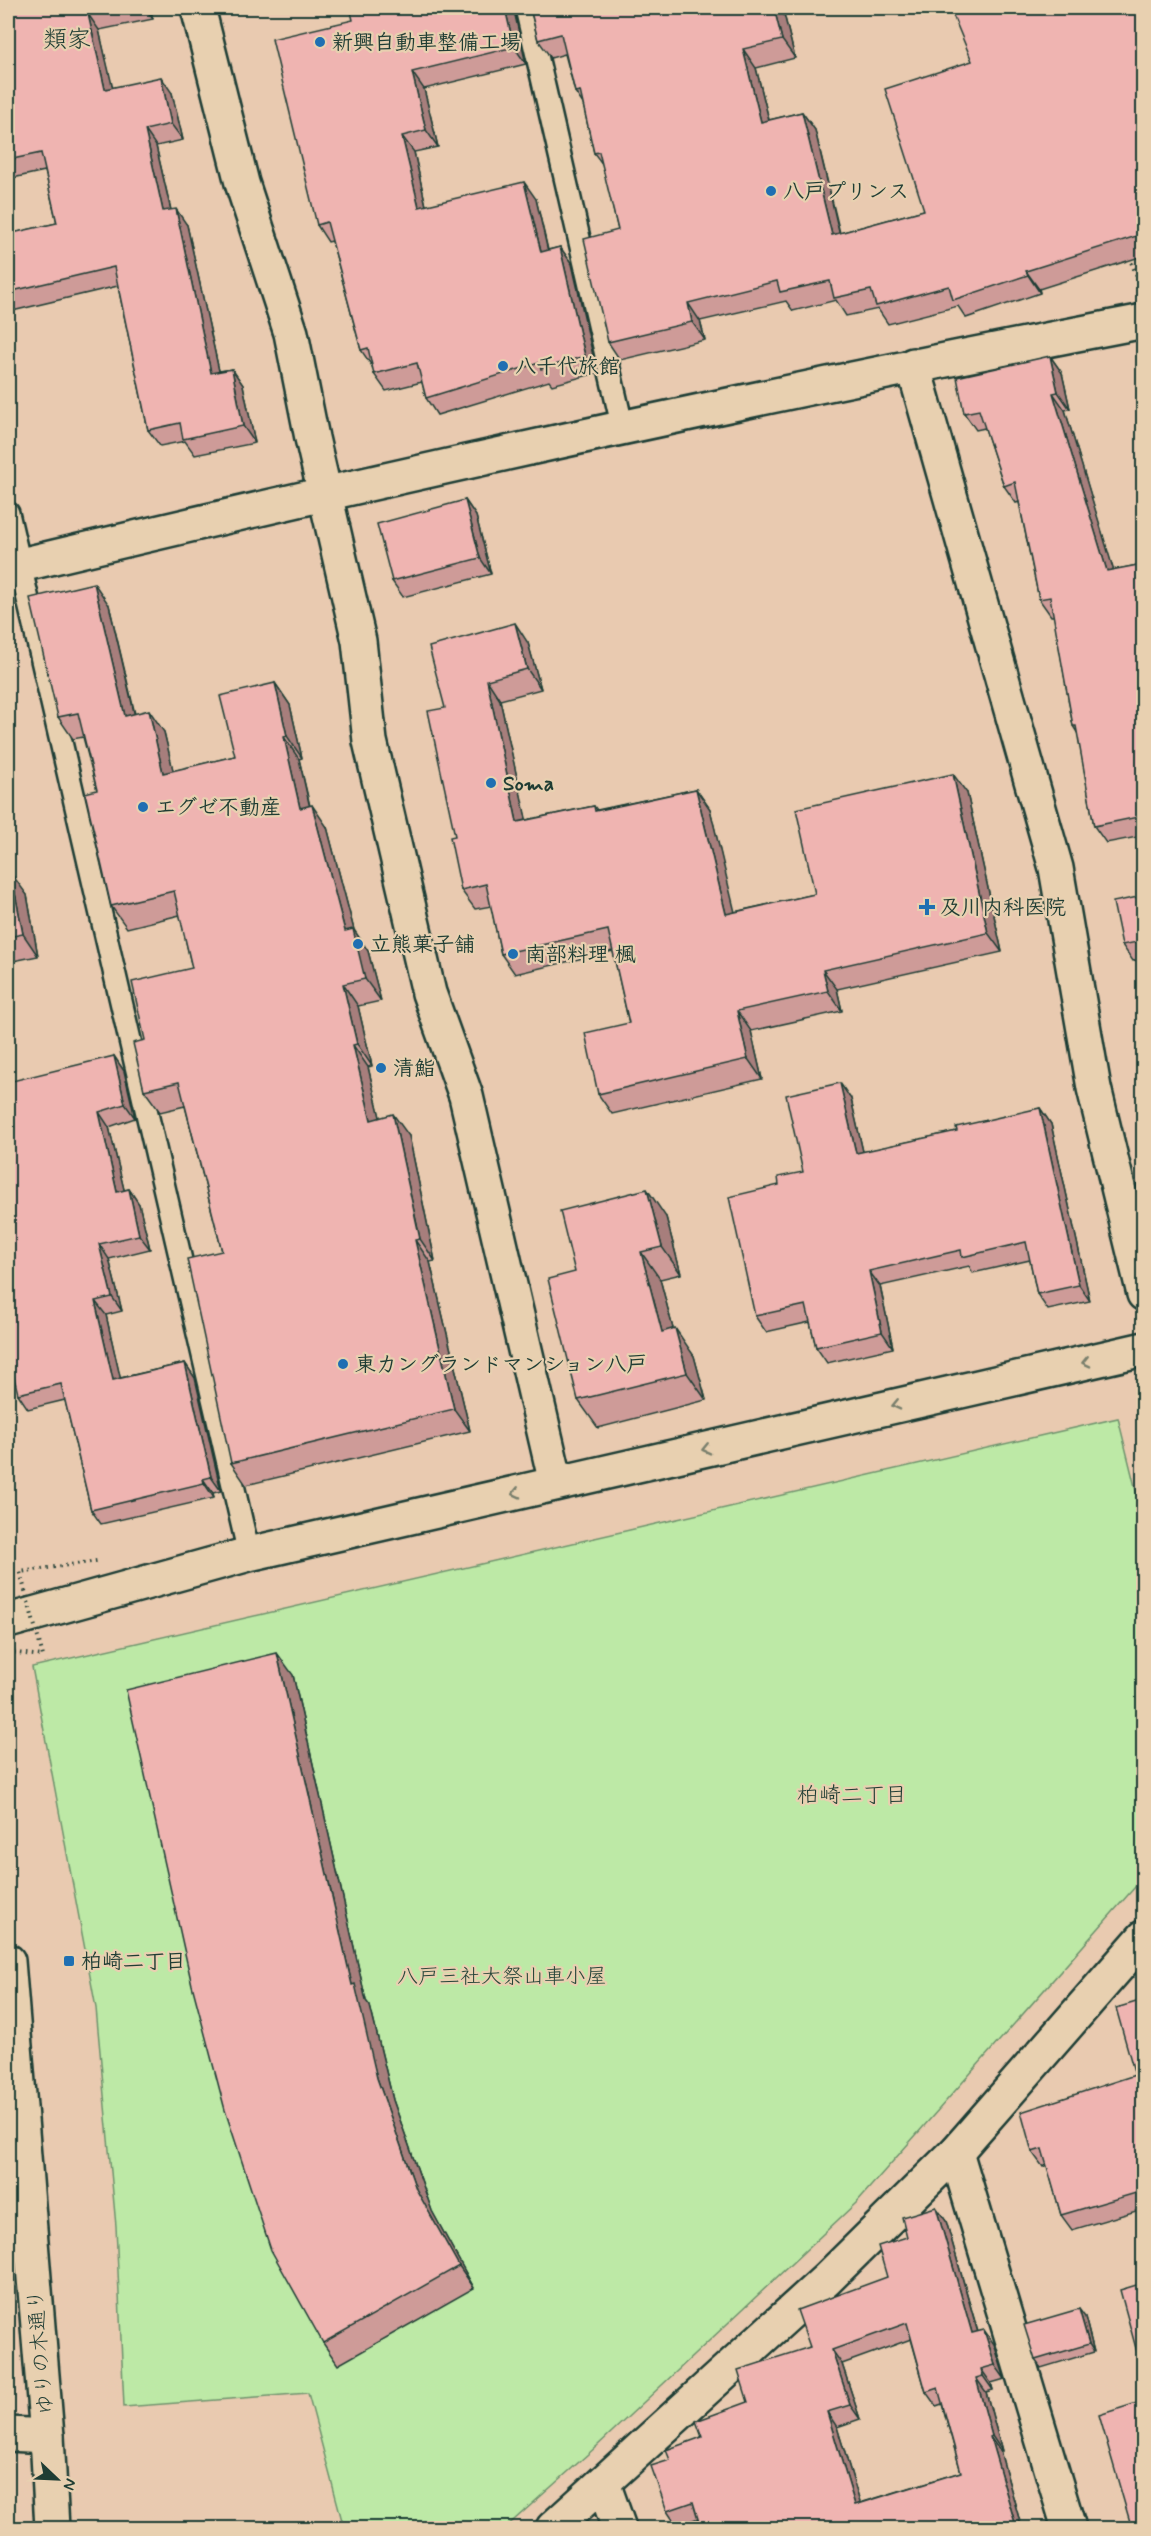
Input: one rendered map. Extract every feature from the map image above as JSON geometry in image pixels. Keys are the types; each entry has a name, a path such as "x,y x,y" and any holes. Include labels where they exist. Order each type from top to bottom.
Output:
{"street":[{"path":"198,8 242,183 291,333 359,640 370,741 429,993 466,1096 556,1484"},
{"path":"14,566 325,493 913,365 1143,321"},
{"path":"913,365 1056,868 1094,1088 1143,1294"},
{"path":"8,1621 249,1554 1143,1349"},
{"path":"553,2529 827,2278 956,2152 1143,1937"},
{"name":"ゆりの木通り","path":"8,1961 47,2436 52,2529"},
{"path":"956,2152 1069,2529"},
{"path":"8,2434 47,2436"},
{"path":"603,2483 619,2529"}],"lane":[{"path":"525,8 623,429"},
{"path":"8,513 14,566 249,1554"}],"path":[{"path":"1126,249 1139,282"},
{"path":"8,1652 43,1656 20,1572 97,1561"}],"green space":[{"name":"八戸三社大祭山車小屋","path":"1118,1418 1143,1519 1143,1878 856,2203 597,2446 505,2528 344,2528 308,2393 124,2407 116,2226 96,2008 32,1667"}],"building":[{"path":"8,8 116,8 88,14 105,89 161,77 171,124 145,130 163,211 176,209 211,373 232,369 243,426 183,439 180,423 148,430 114,267 8,292 8,234 57,223 41,153 8,160"},
{"path":"350,8 505,8 514,47 412,72 426,130 402,136 419,207 524,182 541,252 560,247 585,356 541,369 539,363 426,398 417,363 374,374 368,348 361,350 327,222 317,225 272,39 353,20"},
{"path":"530,8 774,8 782,40 743,49 761,122 802,112 832,235 924,210 885,89 972,61 950,8 1143,8 1143,234 1026,271 1028,275 953,300 949,286 876,306 871,290 834,298 830,281 780,292 777,281 688,303 692,322 608,342 584,239 618,230 599,152 594,153 580,91 575,92 561,34 538,40"},
{"path":"1050,356 1058,392 1053,393 1107,571 1143,564 1143,816 1094,826 1050,597 1039,599 1015,482 1004,486 979,410 964,413 957,377"},
{"path":"465,500 480,558 392,581 377,524"},
{"path":"94,583 125,716 149,710 163,773 235,756 220,696 275,683 300,808 312,805 345,931 353,929 365,979 343,984 357,1044 353,1045 371,1120 393,1114 420,1239 415,1240 454,1409 231,1463 187,1259 222,1251 179,1082 144,1090 133,1043 145,1040 132,982 192,968 174,891 111,906 85,793 97,790 78,713 58,717 30,598"},
{"path":"515,623 527,669 487,680 517,822 594,806 595,811 696,789 726,914 815,894 796,809 953,774 988,933 823,970 828,991 737,1011 748,1059 598,1094 585,1033 629,1023 608,930 501,954 486,884 461,890 450,837 455,836 428,711 445,708 429,647"},
{"path":"11,873 23,934 8,937 8,874"},
{"path":"1143,896 1143,941 1122,945 1113,902"},
{"path":"114,1056 125,1104 99,1112 117,1192 129,1189 139,1235 99,1244 112,1297 95,1301 113,1380 185,1363 211,1477 203,1479 204,1483 91,1510 61,1384 18,1394 8,1353 8,1082"},
{"path":"840,1083 856,1153 957,1131 956,1127 1040,1108 1079,1285 1037,1294 1026,1242 962,1257 961,1250 869,1271 882,1332 816,1347 806,1305 755,1316 729,1197 779,1185 778,1177 803,1172 786,1095"},
{"path":"647,1189 662,1247 641,1252 662,1332 675,1328 687,1373 578,1400 548,1279 575,1272 560,1211"},
{"path":"277,1653 352,1985 355,1984 377,2078 416,2189 459,2266 323,2343 271,2250 225,2110 192,1985 126,1690"},
{"path":"1143,2000 1143,2191 1061,2215 1042,2149 1032,2152 1021,2112 1135,2075 1116,2008"},
{"path":"936,2207 972,2333 984,2330 995,2365 981,2369 983,2376 976,2378 992,2436 990,2437 1015,2523 1005,2526 1006,2529 701,2529 693,2502 667,2511 651,2466 670,2460 666,2450 702,2437 696,2421 748,2402 738,2370 810,2347 797,2310 887,2277 878,2246 907,2237 902,2217","holes":["907,2323 926,2392 938,2388 961,2472 855,2505 827,2412 850,2405 832,2350"]},
{"path":"1143,2283 1143,2374 1120,2290"},
{"path":"1079,2309 1089,2344 1035,2360 1024,2325"},
{"path":"1143,2401 1143,2529 1132,2529 1099,2415"}],"place":[{"name":"新興自動車整備工場","path":"320,42"},
{"name":"八戸プリンス","path":"771,191"},
{"name":"八千代旅館","path":"503,366"},
{"name":"Soma","path":"491,783"},
{"name":"エグゼ不動産","path":"143,807"},
{"name":"及川内科医院","path":"927,907"},
{"name":"立熊菓子舗","path":"358,944"},
{"name":"南部料理 楓","path":"513,954"},
{"name":"清鮨","path":"381,1068"},
{"name":"東カングランドマンション八戸","path":"343,1364"},
{"name":"柏崎二丁目","path":"69,1961"}],"district":[{"name":"類家","path":"67,39"},
{"name":"柏崎二丁目","path":"852,1794"}]}
